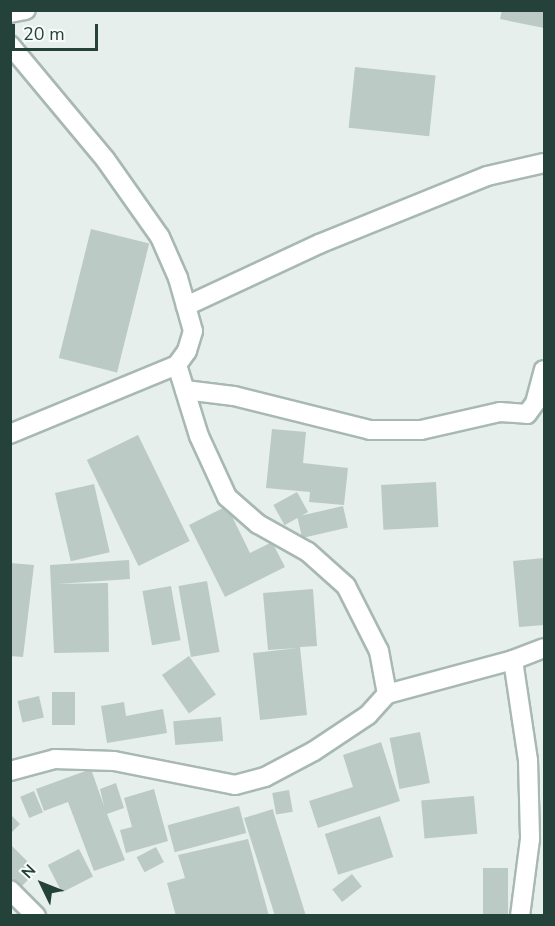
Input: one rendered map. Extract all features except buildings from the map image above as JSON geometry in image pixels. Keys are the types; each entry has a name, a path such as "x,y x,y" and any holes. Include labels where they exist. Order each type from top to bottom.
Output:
{"street":[{"path":"10,13 26,10"},
{"path":"10,45 105,159 160,237 193,331 187,351 177,365 10,434"},
{"path":"186,306 319,244 487,176 544,163"},
{"path":"177,365 199,436 227,497 258,524 308,552 346,586 379,651 387,694"},
{"path":"185,390 234,396 370,430 421,430 500,412 527,414 540,404 544,370"},
{"path":"10,771 55,759 114,761 235,785 265,777 314,751 368,715 387,694 513,660 544,648"},
{"path":"513,660 528,760 530,839 520,915"},
{"path":"10,890 36,915"}]}
